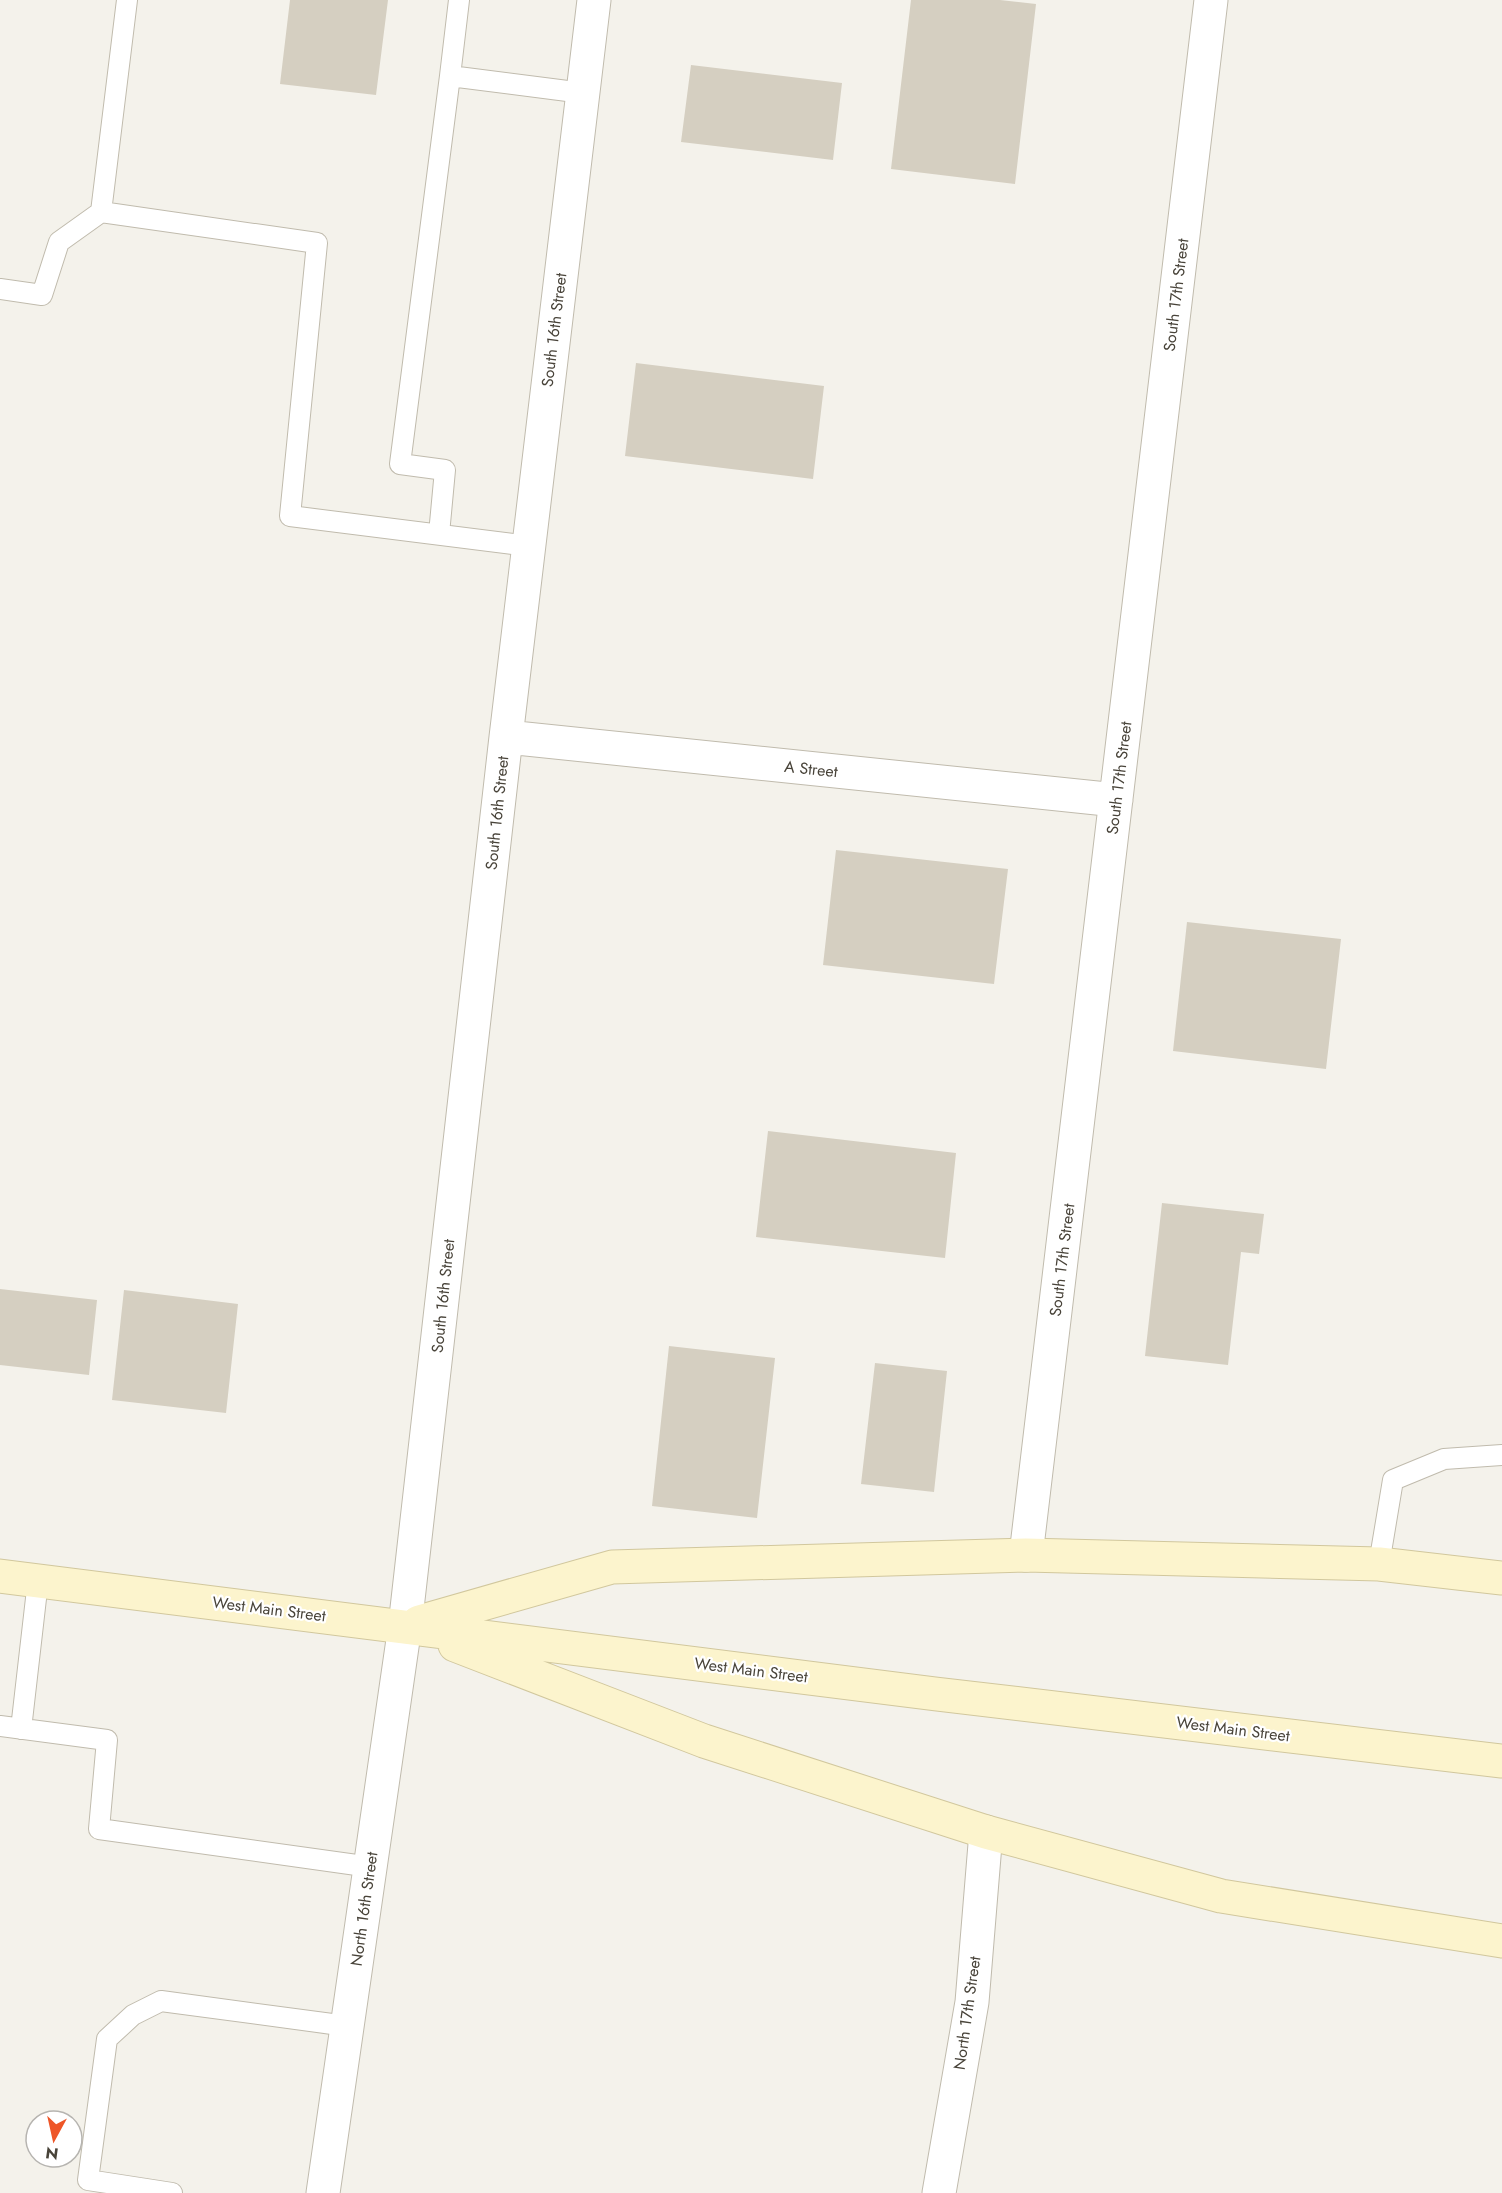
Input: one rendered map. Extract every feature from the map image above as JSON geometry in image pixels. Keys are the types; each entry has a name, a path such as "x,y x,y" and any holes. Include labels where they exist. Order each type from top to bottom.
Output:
{"main road":[{"path":"405,1626 612,1567 1026,1556 1379,1564 1502,1578"},
{"name":"West Main Street","path":"0,1576 936,1694 1502,1761"},
{"path":"405,1626 704,1741 986,1832 1221,1896 1502,1941"}],"street":[{"name":"South 16th Street","path":"405,1626 506,737 594,0"},
{"name":"South 17th Street","path":"1026,1556 1211,0"},
{"name":"A Street","path":"506,737 1116,800"},
{"name":"North 16th Street","path":"323,2193 405,1626"},
{"name":"North 17th Street","path":"939,2193 972,2002 986,1832"}],"lane":[{"path":"101,212 127,0"},
{"path":"439,534 445,470 399,464 459,0"},
{"path":"450,76 583,93"},
{"path":"0,289 42,295 59,242 101,212 317,243 290,516 529,546"},
{"path":"1379,1564 1393,1480 1444,1459 1502,1455"},
{"path":"21,1729 38,1581"},
{"path":"0,1726 107,1740 99,1829 371,1867"},
{"path":"172,2193 88,2180 107,2039 133,2015 161,2001 347,2026"}],"building":[{"path":"290,0 388,0 376,95 280,84"},
{"path":"911,0 1000,0 1036,4 1015,184 891,169"},
{"path":"691,65 842,83 833,160 681,142"},
{"path":"636,363 824,386 813,479 625,456"},
{"path":"836,850 1008,869 994,984 823,965"},
{"path":"1187,922 1341,939 1326,1069 1173,1051"},
{"path":"768,1131 956,1153 945,1258 756,1237"},
{"path":"1162,1203 1264,1214 1259,1254 1241,1252 1228,1365 1145,1356"},
{"path":"0,1289 97,1300 89,1375 0,1365"},
{"path":"124,1290 238,1304 226,1413 112,1400"},
{"path":"669,1346 775,1358 757,1518 652,1506"},
{"path":"875,1363 947,1371 934,1492 861,1484"}]}
